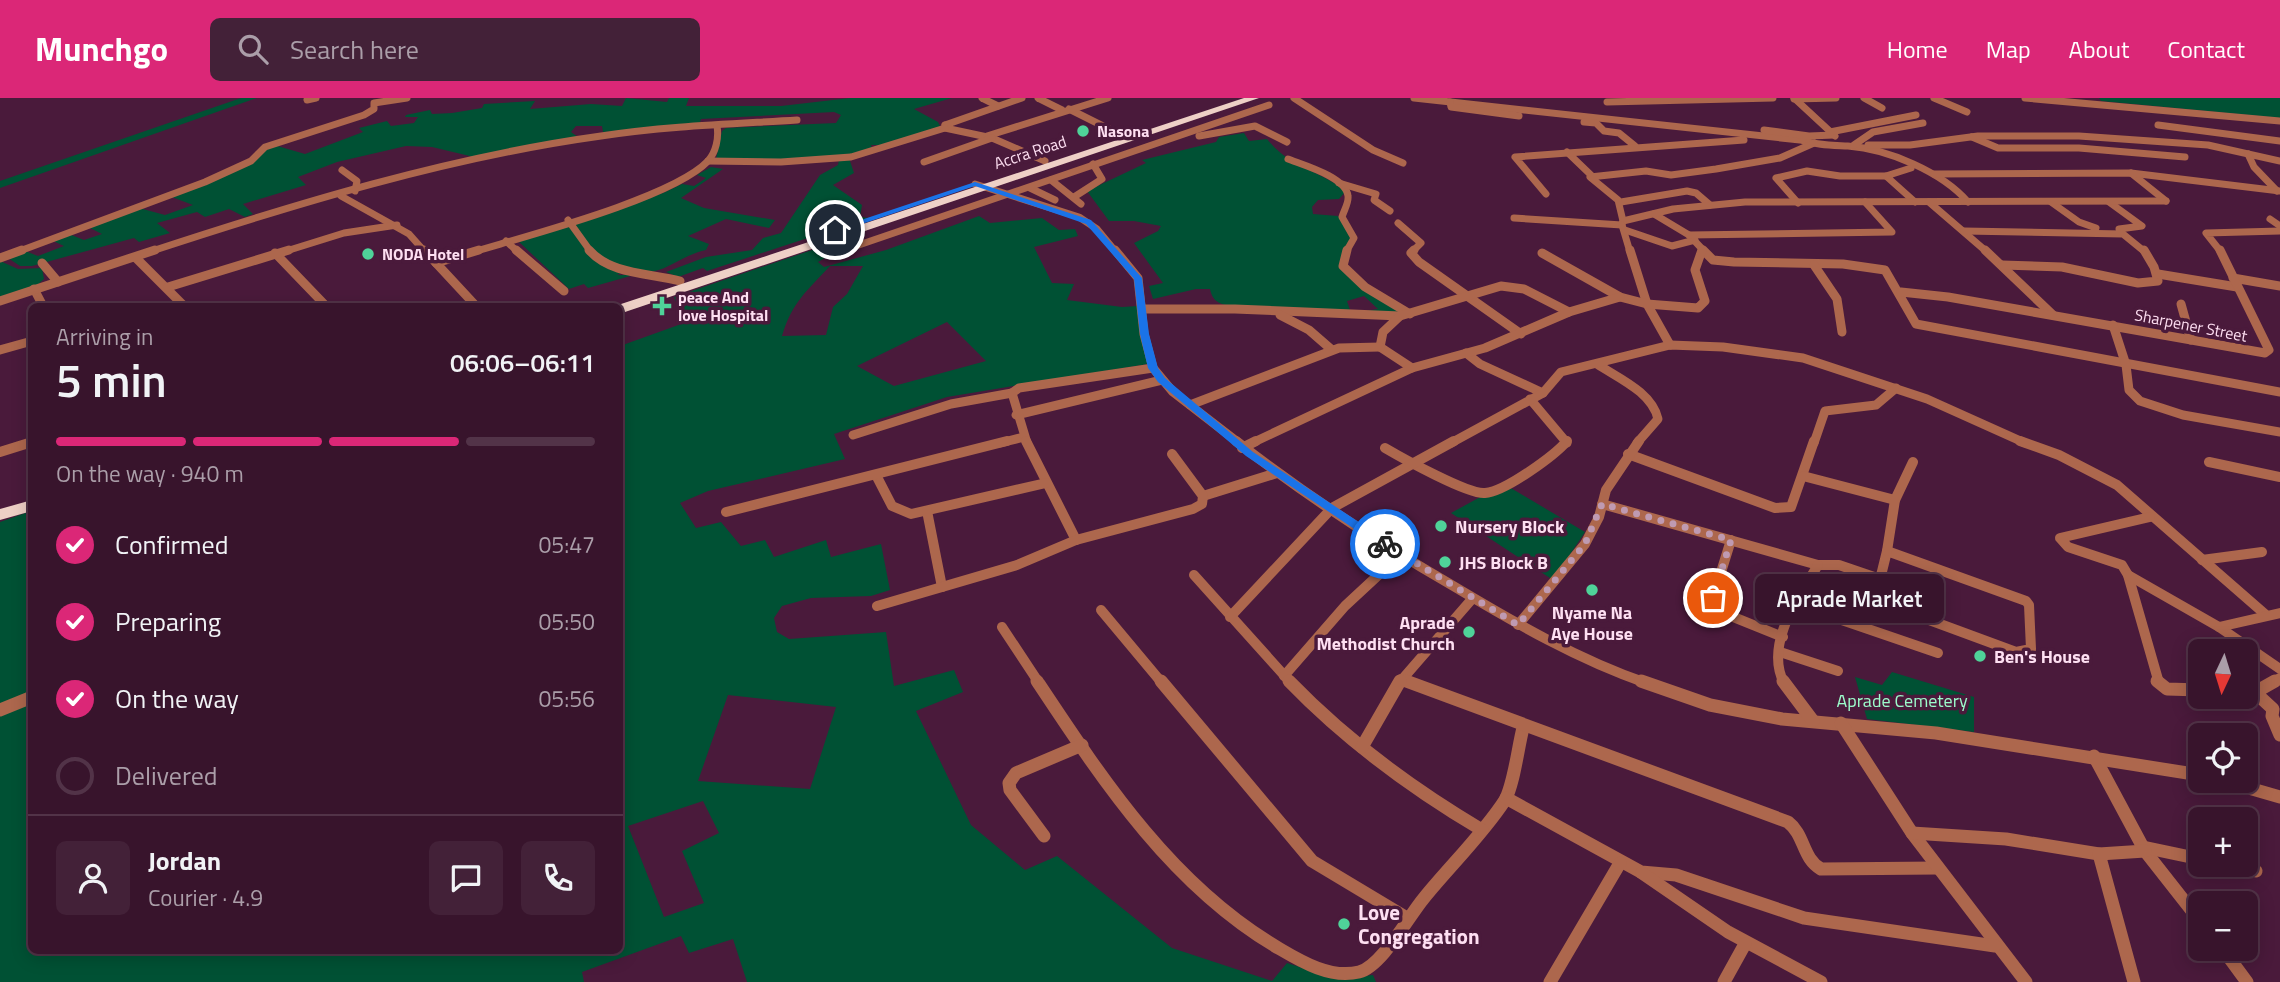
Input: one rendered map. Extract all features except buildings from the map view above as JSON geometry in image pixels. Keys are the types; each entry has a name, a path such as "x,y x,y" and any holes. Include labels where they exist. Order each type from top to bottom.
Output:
{"highway":[{"name":"Accra Road","path":"623,308 1045,161 1239,98"},
{"name":"Accra Road","path":"618,303 1254,98"},
{"path":"0,508 28,498"},
{"path":"0,515 28,506"}],"street":[{"path":"307,100 316,98"},
{"path":"0,258 205,182 251,160 265,148 364,115 374,109 374,103 407,98"},
{"path":"982,98 998,106"},
{"path":"945,128 948,123 1022,98"},
{"path":"1038,98 1123,136"},
{"path":"924,162 1065,110 1108,98"},
{"path":"1294,98 1330,118 1363,146 1403,163"},
{"path":"1415,98 1782,139 1814,143 1828,148 1910,145 1972,137 2079,136 2208,145 2280,161"},
{"path":"1607,102 1773,98"},
{"path":"1788,98 1836,98"},
{"path":"1795,98 1832,134 1851,146 1890,155 1955,187 1968,202"},
{"path":"1864,98 1882,108"},
{"path":"1934,98 1967,112"},
{"path":"2025,98 2280,121"},
{"path":"1450,102 1451,107 1462,111 1595,123 1604,131 1619,133 1635,146"},
{"path":"850,248 1269,106"},
{"path":"1712,125 1805,136 1832,134 1916,116"},
{"path":"2245,117 2262,138"},
{"path":"0,301 291,205 341,196 574,139 797,120"},
{"path":"1851,146 1873,132 1923,123"},
{"path":"2158,125 2240,138 2280,141"},
{"path":"708,161 719,133 717,126"},
{"path":"1182,135 1255,126 1287,142"},
{"path":"436,263 667,186 708,161 781,162 851,158 945,128 989,137 1045,161"},
{"path":"1972,137 1998,148 2079,148 2185,157"},
{"path":"1546,194 1515,157 1635,146 1782,139"},
{"path":"1566,152 1592,176 1646,171 1671,175 1780,158 1814,143"},
{"path":"2248,154 2254,167 2278,191"},
{"path":"1288,159 1318,170 1339,184 1377,194 1374,200 1390,211"},
{"path":"1074,197 1102,179 1093,164"},
{"path":"1798,203 1776,178 1807,171 1840,176 1886,176 1911,167"},
{"path":"342,170 357,181 355,191"},
{"path":"1927,174 2131,173 2278,191"},
{"path":"1623,225 1654,214 1710,205 2166,201 2131,173"},
{"path":"1592,176 1590,180 1621,202 1687,191 1696,193 1710,205"},
{"path":"1886,176 1915,202"},
{"path":"1051,180 1081,204"},
{"path":"1339,184 1348,197 1342,217 1354,235 1352,245 1343,258 1343,266 1365,287 1410,314"},
{"path":"979,186 1079,217 1097,229 1138,278 1144,309 1144,334 1153,368 1162,380 1242,448 1401,555 1472,599 1604,668 1710,705 1782,719 1841,723 2094,755 2188,773"},
{"path":"1030,188 1055,200"},
{"path":"341,196 397,225 436,263 469,303"},
{"path":"1621,202 1623,225 1647,304 1670,345"},
{"path":"1514,218 1623,225 1672,246 1692,237 1892,232 1865,202"},
{"path":"1929,202 2002,265 2053,315"},
{"path":"2051,202 2088,227 2127,229 2142,226 2109,202"},
{"path":"1654,214 1692,237 1710,258 1718,260 1862,266 1885,270 1901,292 1909,318 1916,324 2280,392"},
{"path":"2270,219 2280,229"},
{"path":"568,220 584,247 607,267 680,281"},
{"path":"1398,223 1420,240 1421,243 1411,253 1413,257 1521,334"},
{"path":"168,286 344,233 397,225"},
{"name":"Sharpener Street","path":"1901,292 2113,325 2255,352 2269,350 2219,248 2207,231 2280,229"},
{"path":"1964,231 2123,234 2139,243 2158,274 2158,281 2147,283 2060,267 2002,265"},
{"path":"506,241 564,290"},
{"path":"1542,253 1620,297 1647,304 1698,308 1704,304 1705,296 1695,270 1702,249"},
{"path":"275,253 323,303"},
{"path":"136,258 168,286 182,303"},
{"path":"42,263 58,282"},
{"path":"1814,265 1837,299 1843,332"},
{"path":"2158,274 2237,287"},
{"path":"2233,278 2280,286"},
{"path":"1144,309 1400,316 1501,286 1518,287 1569,312"},
{"path":"34,289 41,303"},
{"path":"1242,448 1412,368 1466,353 1521,334 1569,312 1620,297"},
{"path":"2181,304 2191,340"},
{"path":"1265,311 1298,323 1332,351"},
{"path":"1380,347 1383,332 1400,316"},
{"path":"2113,325 2126,365 2129,390 2148,405 2280,432"},
{"path":"0,350 28,342"},
{"path":"1230,617 1332,508 1543,393 1561,372 1670,345 1723,347 1803,358 1896,388 2099,474 2117,485 2150,517 2266,615"},
{"path":"1190,405 1332,351 1380,347 1412,368"},
{"path":"1466,353 1480,364 1543,393"},
{"path":"1518,625 1585,544 1606,491 1628,454 1658,419 1658,412 1652,402 1597,365"},
{"path":"853,435 936,407 980,396 1012,393 1019,388 1153,368"},
{"path":"1016,415 1162,380"},
{"path":"1628,454 1781,509 1792,505 1825,411 1875,405 1896,388"},
{"path":"1012,393 1024,437 1076,540"},
{"path":"1385,447 1474,493 1488,494 1503,488 1568,442 1530,399"},
{"path":"726,512 1024,437"},
{"path":"0,452 28,443"},
{"path":"877,606 1033,559 1076,540 1193,509 1202,504 1203,496 1172,454"},
{"path":"2209,461 2280,477"},
{"path":"1887,551 2026,601 2029,605 2031,649 2016,652 1879,603 1875,598 1887,551 1895,500 1913,462"},
{"path":"1203,496 1277,473"},
{"path":"876,475 892,508 911,514 1046,483"},
{"path":"1803,476 1895,500"},
{"path":"1602,504 1818,565 1839,565 1880,579"},
{"path":"927,511 942,587"},
{"path":"2150,517 2060,538 2068,547 2119,564 2128,575 2219,627 2280,669"},
{"path":"1731,540 1713,598 1714,604 1721,612 1783,637"},
{"path":"2202,560 2262,552"},
{"path":"1284,676 1345,606 1401,555"},
{"path":"1813,721 1779,672 1783,637 1795,604 1818,565"},
{"path":"1194,575 1284,676 1362,747 1413,789 1482,830"},
{"path":"2128,575 2157,681 2167,689 2188,690"},
{"path":"1362,747 1401,679 1472,599"},
{"path":"1795,604 1938,653"},
{"path":"1101,610 1312,861 1407,918"},
{"path":"2219,627 2280,613"},
{"path":"1002,627 1082,744 1175,867 1218,907 1305,964 1339,973 1357,973 1370,968 1407,918 1506,798 1523,727"},
{"path":"1780,652 1838,671"},
{"path":"2280,678 2259,690 2260,697 2277,709 2272,716 2280,735"},
{"path":"1401,679 1523,727 1676,778 1788,822 1798,830 1810,862 1821,869 1938,868"},
{"path":"0,710 28,699"},
{"path":"1841,723 1912,833 1995,946 2026,982"},
{"path":"1044,836 1010,790 1009,783 1016,773 1082,744"},
{"path":"2094,755 2144,849 2188,906"},
{"path":"2258,790 2279,796"},
{"path":"1506,798 1620,863 1641,872 1684,907 1745,944 1821,982"},
{"path":"1912,833 1976,834 2032,840 2099,854 2144,849 2188,857"},
{"path":"2099,854 2134,982"},
{"path":"1550,982 1620,863"},
{"path":"1641,872 1676,875 1804,918 1995,946"},
{"path":"1724,982 1745,944"},
{"path":"2232,961 2248,982"}],"green space":[{"path":"241,98 257,98 0,188 0,181"},
{"path":"626,98 667,102 669,98 689,98 686,106 781,106 850,98 952,98 914,109 938,122 941,128 887,145 871,145 872,148 835,159 716,159 722,131 726,128 836,123 841,115 834,112 701,119 699,126 603,132 602,126 576,126 571,132 578,137 478,158 432,147 406,146 337,162 298,177 306,185 243,204 253,214 245,217 229,209 205,217 197,212 157,223 170,233 139,242 134,238 32,266 20,266 8,258 25,251 38,256 64,246 51,240 69,234 84,240 102,234 88,227 139,208 165,215 193,205 169,196 222,174 274,145 305,154 363,132 359,128 387,121 391,126 414,123 418,117 405,117 406,115 430,110 432,114 452,113 482,108 484,104 535,101 530,109 591,104 622,106"},
{"path":"2099,98 2280,98 2280,118 2101,101"},
{"path":"1244,133 1249,141 1267,139 1285,157 1346,191 1339,199 1318,200 1312,207 1313,214 1338,216 1351,237 1340,262 1399,312 1359,312 1378,309 1364,296 1347,301 1351,313 1235,307 1216,300 1210,289 1196,289 1153,299 1149,286 1163,283 1134,243 1158,231 1161,226 1134,221 1109,221 1087,191 1146,163 1142,160 1216,142 1219,137"},
{"path":"849,158 854,173 833,185 862,205 860,217 869,218 707,271 703,268 678,277 666,272 706,257 752,250 763,238 781,233 820,175 838,165 839,160"},
{"path":"711,167 723,169 681,198 704,208 775,220 769,228 726,219 688,236 709,244 706,250 661,269 626,272 617,275 634,275 588,288 584,284 569,289 517,240 663,193 682,184 694,186 706,178 697,175"},
{"path":"979,216 990,223 1042,218 1059,230 1075,229 1078,236 1034,247 1052,283 1074,284 1067,300 1122,307 1138,306 1148,364 947,397 834,434 845,459 708,491 680,503 696,528 721,522 741,546 765,540 774,557 826,540 831,557 881,544 890,590 871,596 811,598 782,606 774,618 777,632 789,639 886,632 894,686 954,670 963,692 916,711 971,825 1025,870 1057,856 1172,948 1272,981 1287,963 1338,979 1373,975 1376,982 747,982 733,939 689,953 681,936 582,972 584,982 0,982 0,522 28,512 28,954 623,954 623,345 684,323 674,297 862,233 865,235 818,262 824,267 886,250","holes":["830,266 863,266 847,294 833,307 826,335 782,336 790,314 807,290","947,322 986,361 894,386 857,366","728,695 836,707 810,789 698,781","703,801 719,833 682,851 704,903 664,917 628,826"]},
{"path":"0,261 18,269 42,268 44,279 34,288 0,299"},
{"path":"1504,484 1585,532 1553,580 1451,513"},
{"name":"Aprade Cemetery","path":"1892,672 1974,697 1974,732 1867,719 1855,677 1882,685"}],"way so far":[{"path":"1385,544 1518,625 1585,544 1599,517 1602,504 1731,540 1713,598"}],"place":[{"name":"Nasona","path":"1083,131"},
{"name":"NODA Hotel","path":"368,254"},
{"name":"peace And love Hospital","path":"662,306"},
{"name":"Nursery Block","path":"1441,526"},
{"name":"JHS Block B","path":"1445,562"},
{"name":"Nyame Na Aye House","path":"1592,590"},
{"name":"Aprade Market","path":"1713,598"},
{"name":"Aprade Methodist Church","path":"1469,632"},
{"name":"Ben's House","path":"1980,656"},
{"name":"Love Congregation","path":"1344,924"}],"route":[{"path":"835,230 975,184 1007,196 1054,208 1089,222 1138,278 1144,309 1144,334 1153,368 1173,392 1250,454 1385,544"}]}
